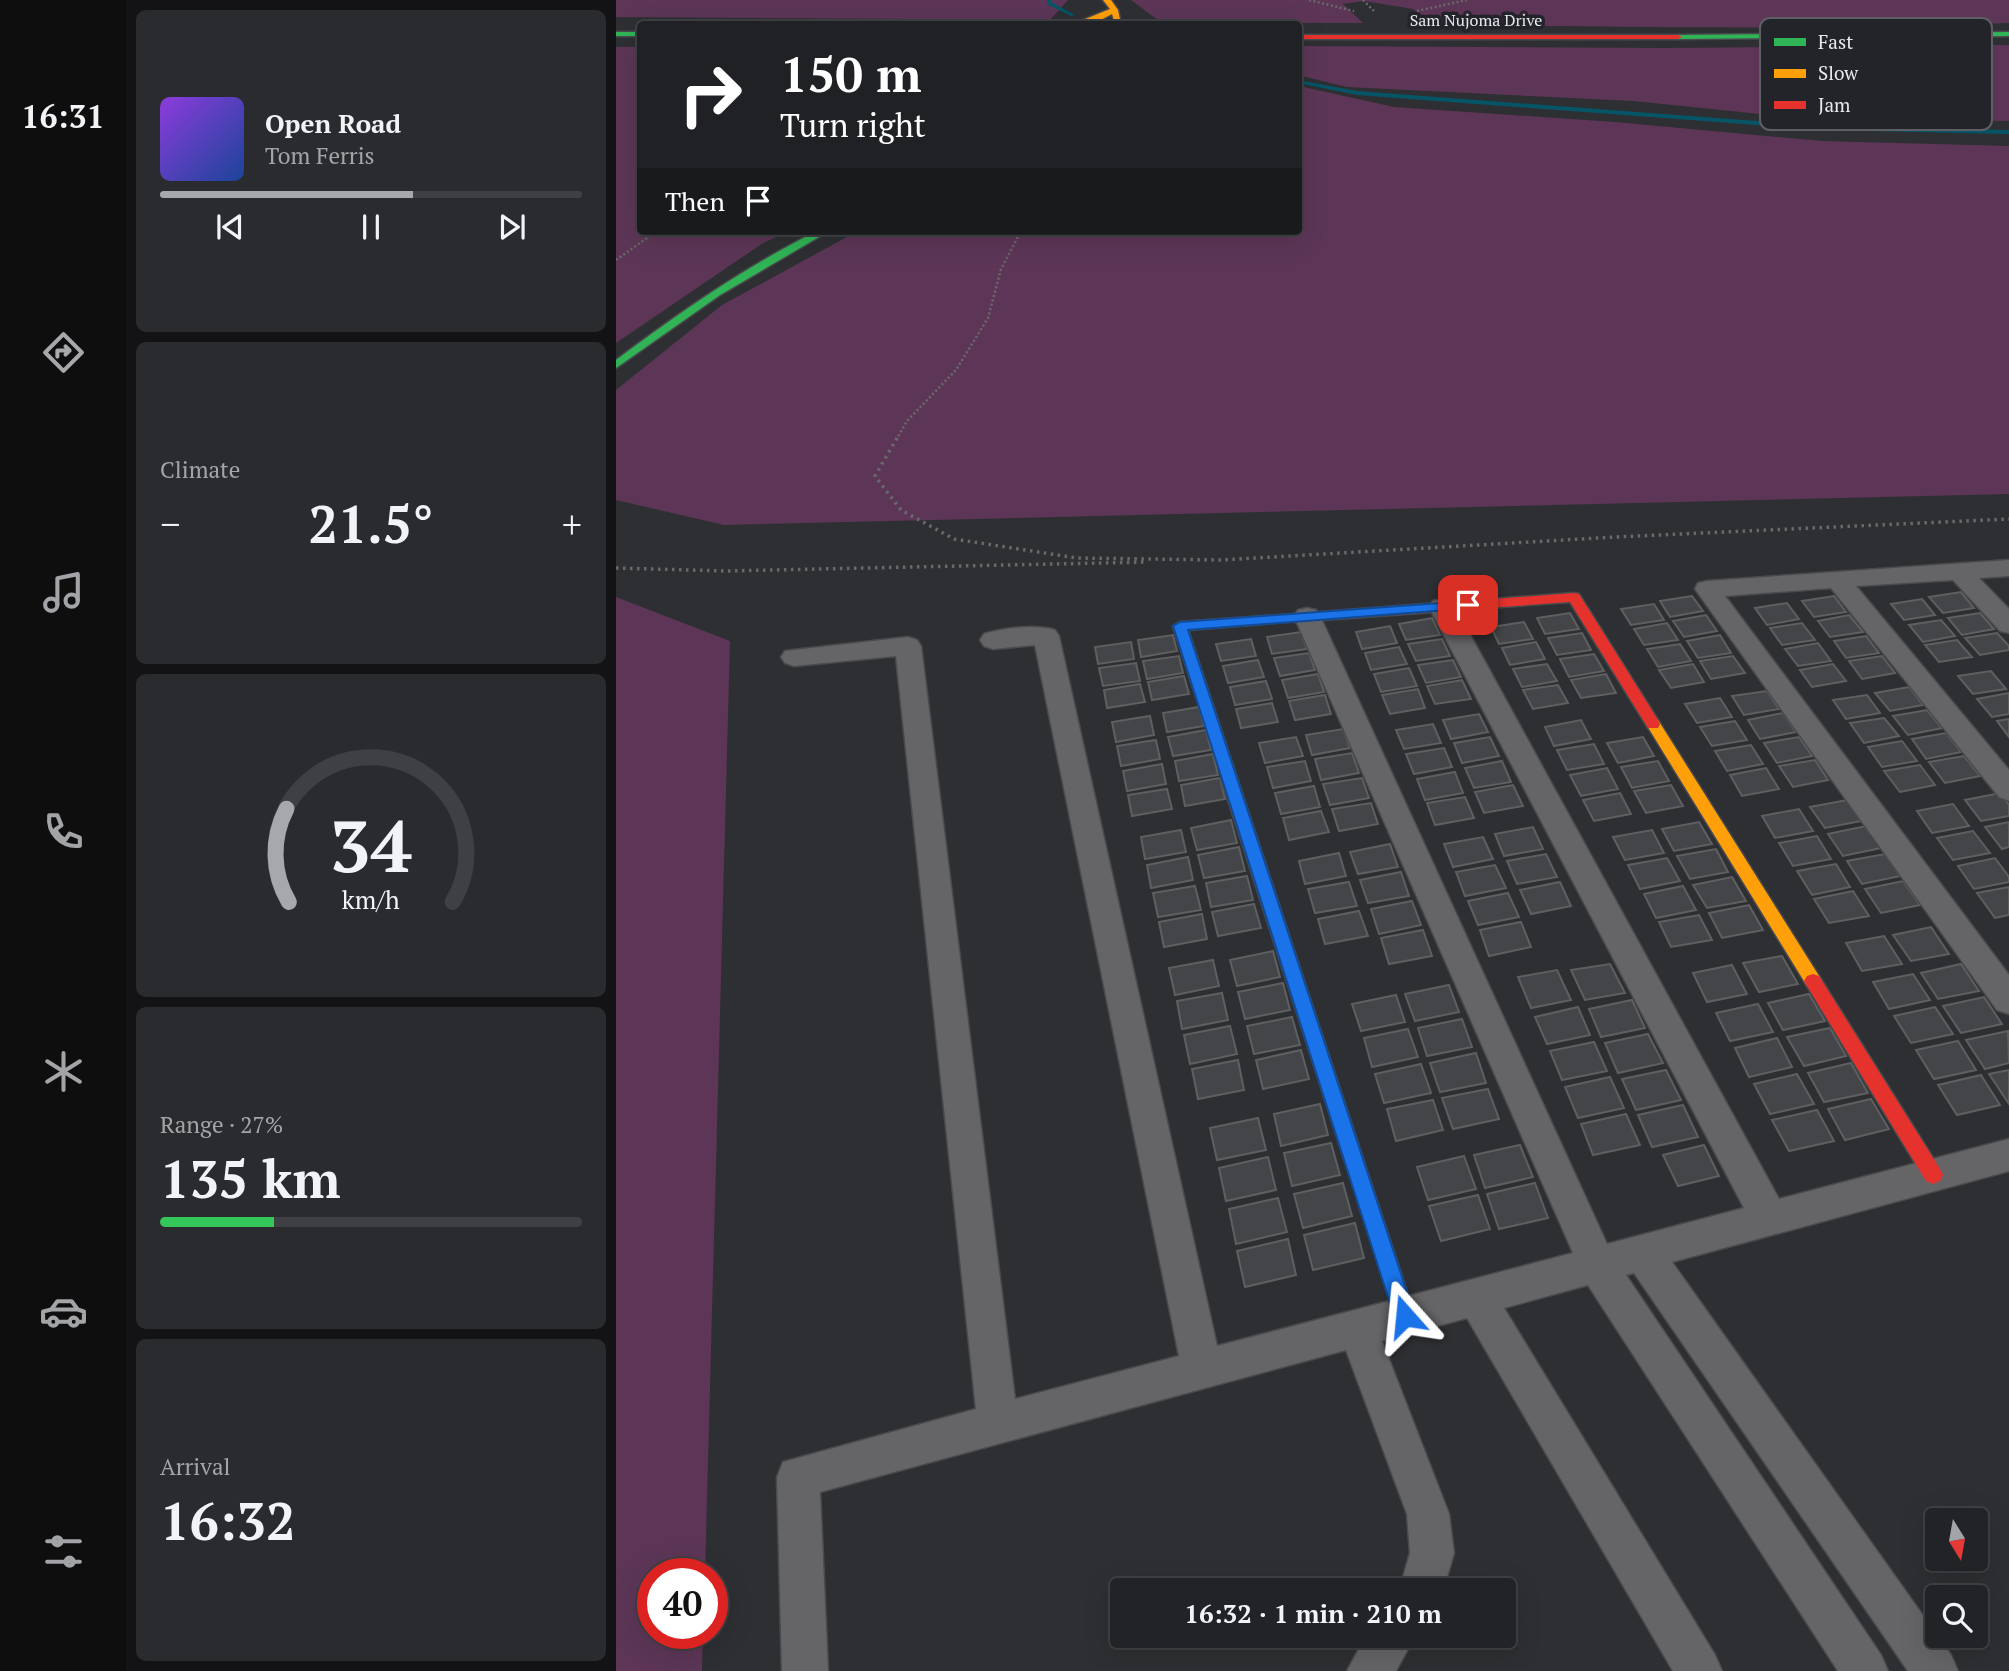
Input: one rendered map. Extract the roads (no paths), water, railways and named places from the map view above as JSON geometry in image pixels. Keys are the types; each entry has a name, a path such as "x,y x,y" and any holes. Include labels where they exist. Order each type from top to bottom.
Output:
{"main road":[{"path":"1090,21 1113,12"},
{"name":"Sam Nujoma Drive","path":"1302,30 1508,32 1654,37"},
{"path":"616,34 637,34"},
{"name":"Sam Nujoma Drive","path":"1302,37 1760,36"},
{"path":"616,365 695,304 787,248 815,235"},
{"path":"1405,1316 1180,626 1574,597 1933,1175"}],"street":[{"path":"2009,568 1707,589 2009,1000"},
{"path":"1959,571 2009,625"},
{"path":"1837,579 2009,790"},
{"path":"1442,607 1770,1219"},
{"path":"1307,617 1597,1265 1865,1671"},
{"path":"993,640 1045,636 1202,1370"},
{"path":"794,657 908,646 998,1424"},
{"path":"805,1671 798,1477 2009,1154"},
{"path":"1643,1253 1935,1671"},
{"path":"1476,1297 1699,1671"},
{"path":"1358,1329 1428,1514 1432,1553 1425,1578"},
{"path":"1370,1671 1384,1648"}],"waterway":[{"path":"1049,0 1049,3 1073,15"},
{"path":"1302,82 1357,93 1760,123"},
{"path":"1916,130 2009,132"}]}
